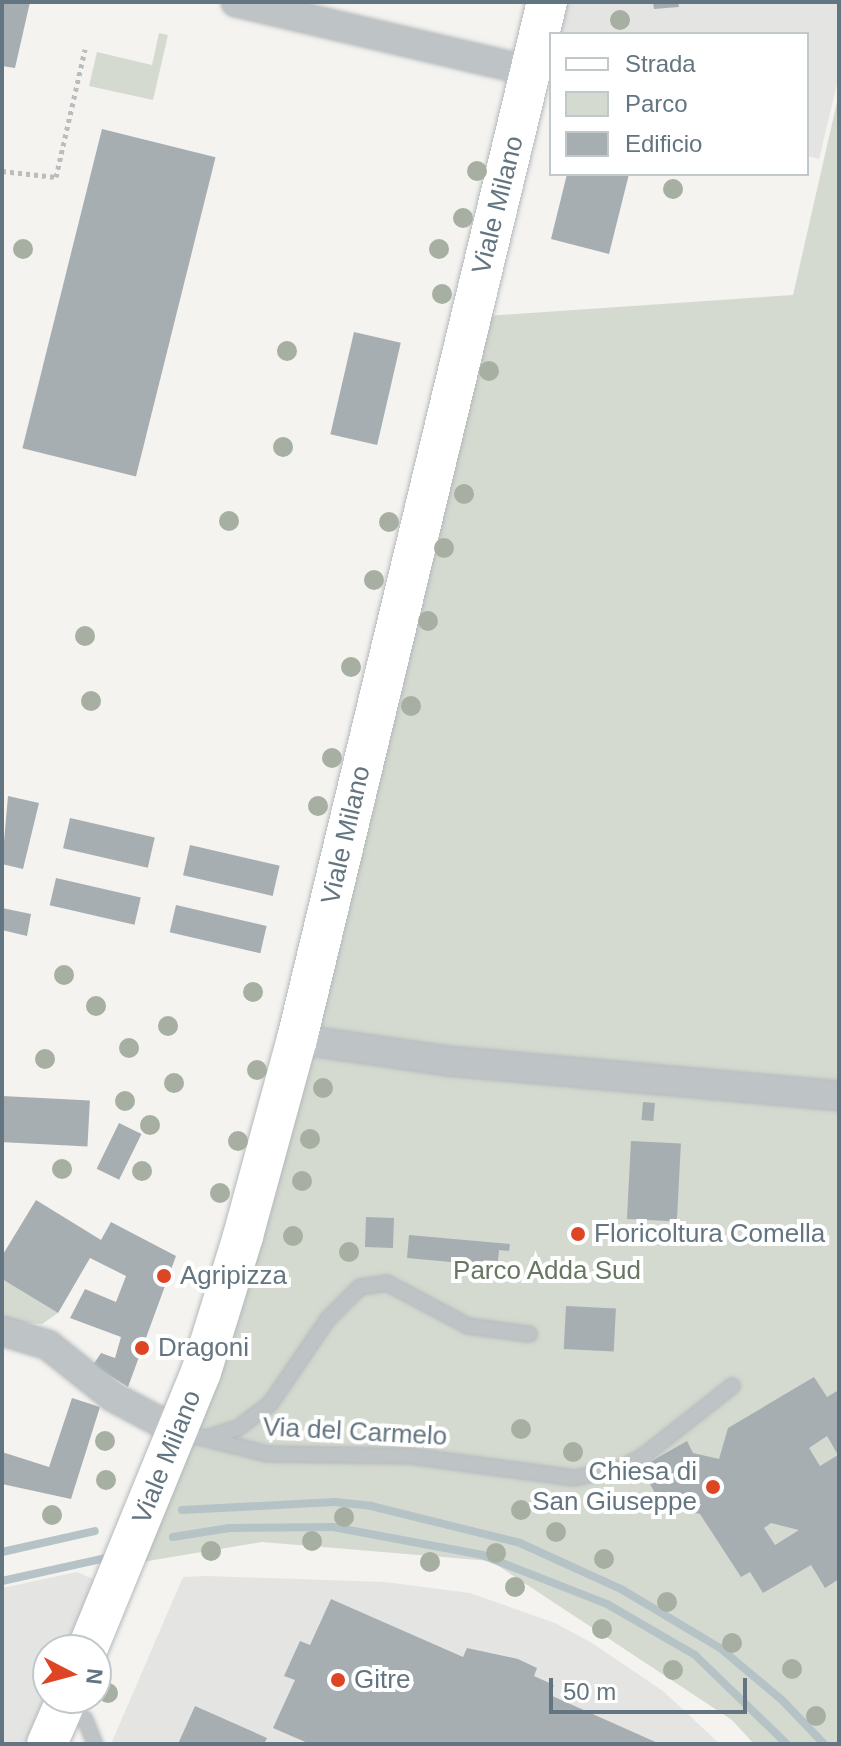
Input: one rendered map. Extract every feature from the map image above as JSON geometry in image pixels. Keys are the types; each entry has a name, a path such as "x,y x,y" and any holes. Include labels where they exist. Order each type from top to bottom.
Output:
{"street":[{"path":"236,2 530,71"},
{"name":"Viale Milano","path":"95,1634 193,1435 221,1311 297,1039 547,2"},
{"path":"297,1039 448,1061 839,1096"},
{"path":"2,1331 48,1345 113,1397 193,1435"},
{"path":"47,1744 60,1714"}],"lane":[{"path":"193,1435 238,1428 270,1404 328,1319 360,1287 387,1283 468,1326 529,1334"},
{"name":"Via del Carmelo","path":"193,1435 268,1454 410,1456 529,1475 575,1478 622,1468 680,1432 732,1386"},
{"path":"79,1714 85,1719 95,1744"}],"path":[{"path":"2,171 56,177 85,49"}],"shaded area":[{"path":"561,2 839,2 839,76 819,159 809,156 809,32 554,32"},
{"path":"77,1572 111,1587 91,1634 32,1634 32,1714 45,1714 43,1744 2,1744 2,1588"},
{"path":"183,1577 385,1582 470,1593 555,1623 592,1643 663,1691 720,1744 111,1744"}],"green space":[{"path":"159,33 168,35 153,100 89,86 97,52 152,65"},
{"name":"Parco Adda Sud","path":"839,93 839,1744 754,1744 732,1720 491,1561 262,1542 136,1563 486,316 793,295"},
{"path":"2,1279 58,1313 42,1324 2,1321"}],"building":[{"path":"2,2 30,2 15,68 2,66"},
{"path":"653,2 678,2 679,7 654,9"},
{"path":"102,129 216,157 136,477 22,448"},
{"path":"567,176 628,176 609,254 551,239"},
{"path":"354,332 401,343 377,445 330,434"},
{"path":"8,796 39,803 23,869 2,864"},
{"path":"70,818 155,838 148,868 63,848"},
{"path":"190,845 280,866 273,896 183,875"},
{"path":"56,878 141,898 134,925 50,905"},
{"path":"176,905 267,926 260,953 170,932"},
{"path":"2,908 31,914 27,936 2,930"},
{"path":"2,1096 90,1101 87,1147 2,1142"},
{"path":"643,1102 655,1103 653,1121 641,1120"},
{"path":"119,1123 141,1134 119,1180 97,1169"},
{"path":"631,1141 681,1144 677,1222 627,1219"},
{"path":"36,1200 101,1240 111,1222 176,1256 128,1387 93,1365 101,1353 115,1358 121,1337 70,1318 85,1289 116,1302 126,1276 90,1258 58,1313 2,1279 2,1256"},
{"path":"366,1217 394,1218 393,1248 365,1247"},
{"path":"409,1235 510,1244 509,1251 499,1250 498,1261 484,1260 483,1265 407,1258"},
{"path":"566,1306 616,1309 614,1352 564,1349"},
{"path":"814,1377 827,1397 839,1390 839,1579 825,1588 811,1565 763,1593 750,1572 741,1577 700,1514 677,1508 666,1514 641,1467 687,1441 693,1453 719,1459 728,1428","holes":["827,1436 838,1455 820,1466 809,1448","771,1523 799,1530 775,1545 764,1528"]},
{"path":"72,1398 100,1407 71,1499 2,1484 2,1452 49,1467"},
{"path":"331,1599 463,1657 467,1648 518,1659 537,1668 534,1676 554,1685 550,1695 660,1744 310,1744 273,1728 295,1680 284,1676 300,1641 310,1645"},
{"path":"195,1706 267,1738 264,1744 178,1744"}],"waterway":[{"path":"182,1510 335,1502 371,1506 520,1543 621,1589 720,1648 782,1700 824,1744"},
{"path":"173,1537 229,1528 333,1527 482,1555 607,1604 695,1655 787,1744"},
{"path":"2,1552 95,1531"},
{"path":"2,1581 106,1558"}],"place":[{"name":"Floricoltura Comella","path":"578,1234"},
{"name":"Agripizza","path":"164,1276"},
{"name":"Dragoni","path":"142,1348"},
{"name":"Chiesa di San Giuseppe","path":"713,1487"},
{"name":"Gitre","path":"338,1680"}]}
